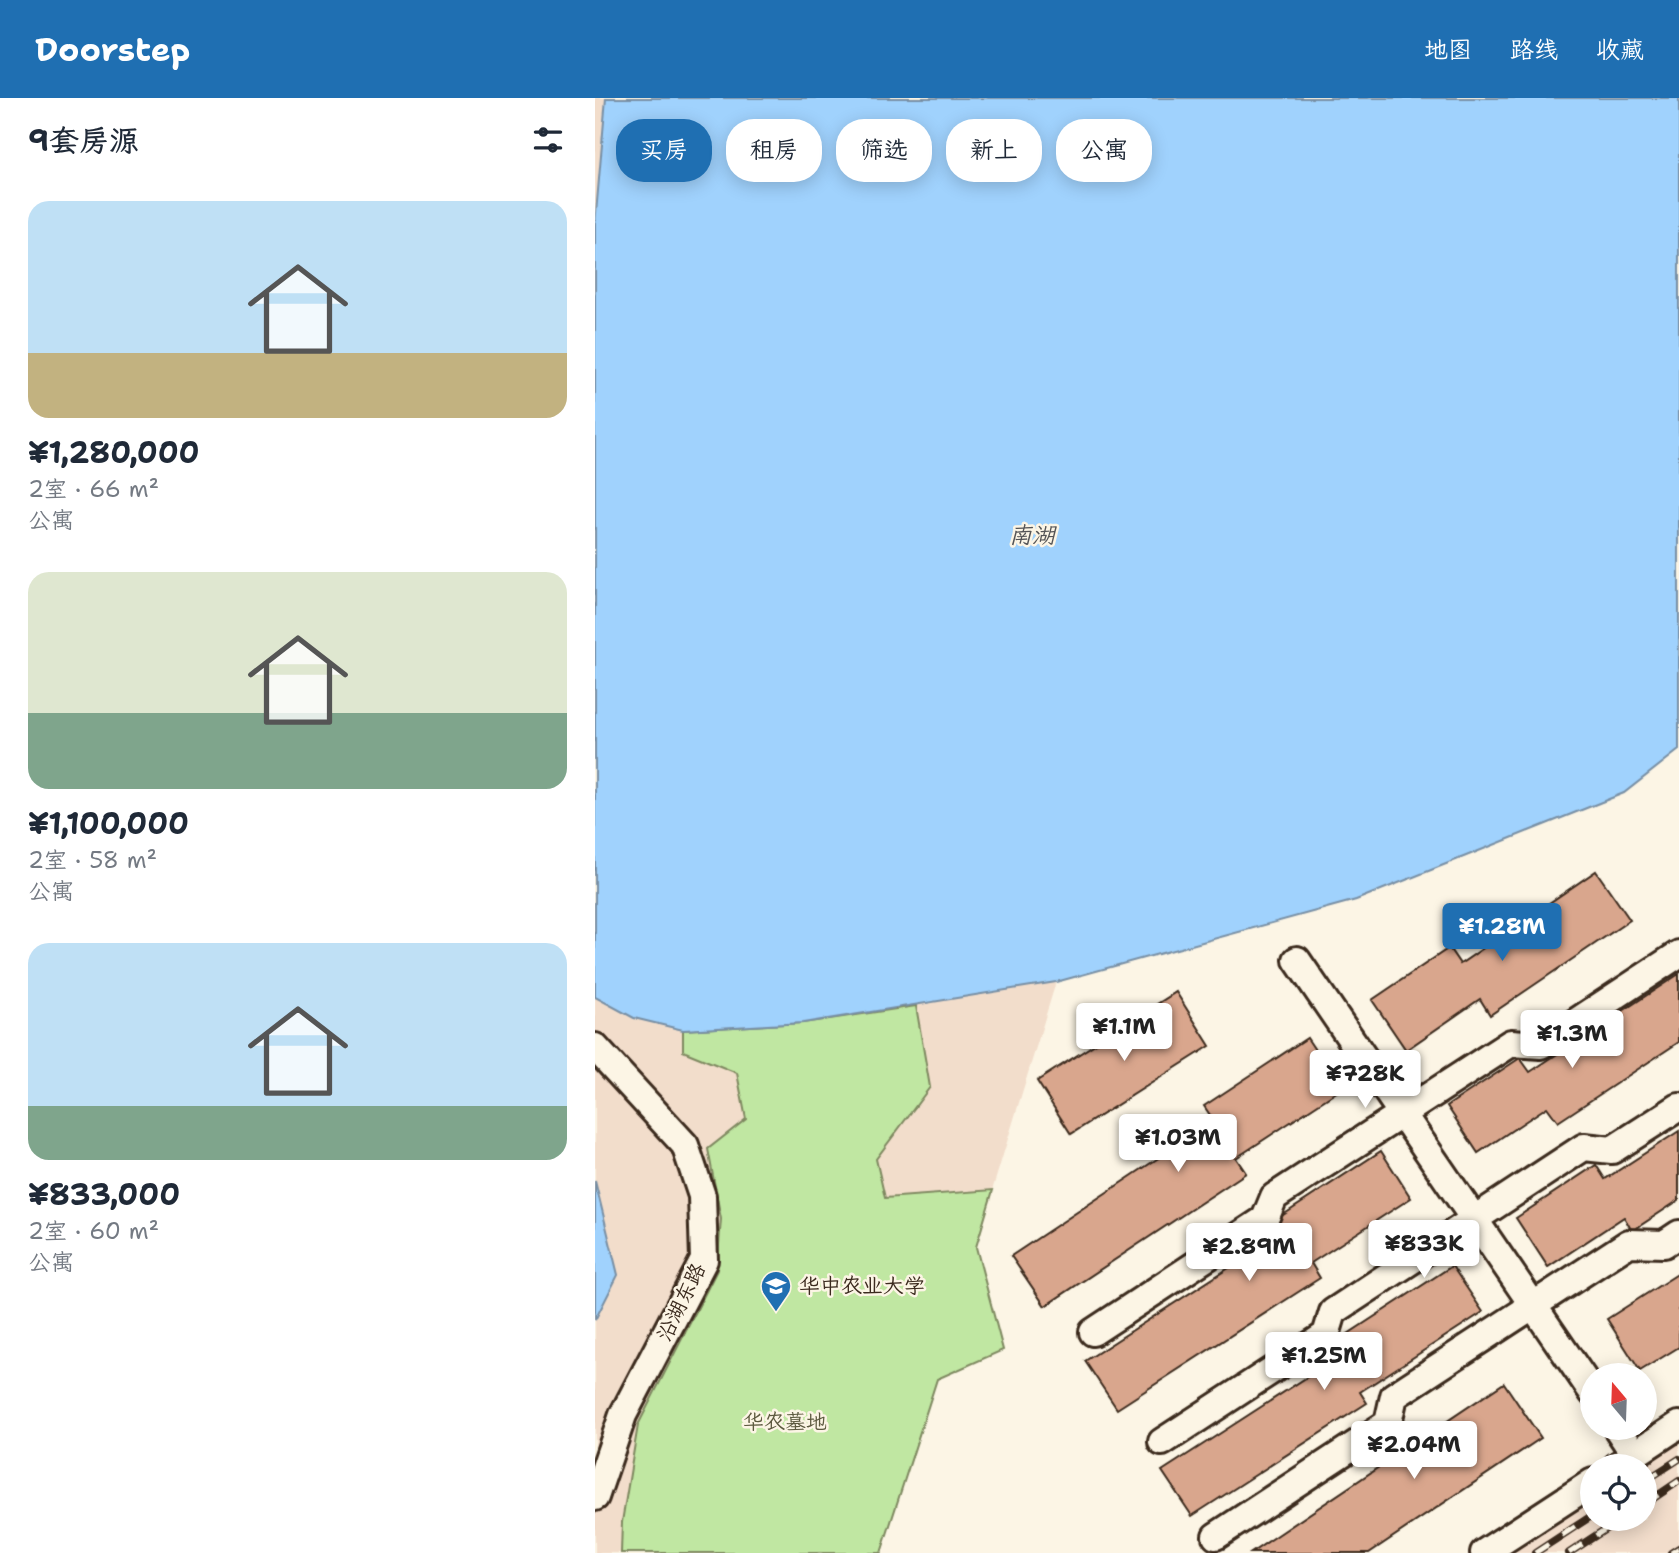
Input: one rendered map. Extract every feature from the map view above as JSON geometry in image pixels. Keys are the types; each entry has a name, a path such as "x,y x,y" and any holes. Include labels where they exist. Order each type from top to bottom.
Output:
{"street":[{"path":"1093,1332 1265,1219 1274,1197 1511,1043 1541,1045 1679,954"},
{"path":"1297,960 1580,1374"},
{"name":"沿湖东路","path":"595,1047 685,1145 702,1196 704,1260 623,1415 595,1497"},
{"path":"1162,1442 1326,1335 1333,1312 1584,1147 1612,1150 1679,1107"},
{"path":"1216,1536 1388,1423 1394,1396 1629,1243 1664,1244 1679,1234"},
{"path":"1636,1454 1679,1425"},
{"path":"1484,1553 1580,1490"}],"shaded area":[{"path":"595,98 606,98 595,225"},
{"name":"华中农业大学","path":"1056,982 881,1553 595,1553 595,997 634,1018 683,1030 803,1023"},
{"path":"1679,1440 1679,1553 1506,1553 1580,1505 1580,1531 1657,1531 1657,1454"}],"green space":[{"name":"华农墓地","path":"916,1006 930,1087 876,1159 885,1198 993,1190 976,1247 1003,1350 937,1379 881,1553 621,1553 622,1522 638,1425 717,1270 721,1219 708,1149 746,1119 737,1073 683,1051 683,1030 803,1023"}],"water":[{"name":"南湖","path":"606,98 1679,98 1679,750 1624,793 1356,900 1056,982 803,1023 683,1030 634,1018 595,997 595,225"},
{"path":"595,1181 618,1275 595,1320"}],"building":[{"path":"1596,871 1630,920 1490,1015 1480,999 1406,1050 1372,1000 1449,948 1460,964"},
{"path":"1679,974 1679,1042 1558,1122 1547,1107 1478,1153 1447,1106 1520,1058 1530,1072"},
{"path":"1176,992 1210,1046 1071,1134 1037,1081"},
{"path":"1307,1038 1341,1089 1236,1158 1246,1173 1045,1306 1011,1256 1214,1121 1204,1106"},
{"path":"1679,1131 1679,1200 1632,1231 1624,1217 1548,1267 1516,1218 1596,1165 1605,1179"},
{"path":"1381,1151 1411,1198 1311,1263 1320,1278 1117,1409 1085,1361 1286,1231 1277,1219"},
{"path":"1452,1266 1483,1312 1360,1392 1367,1403 1192,1516 1162,1471 1338,1357 1331,1345"},
{"path":"1679,1273 1679,1347 1653,1363 1635,1363 1607,1319"},
{"path":"1504,1383 1541,1438 1369,1553 1251,1553"}],"railway":[{"path":"1657,1473 1679,1459"},
{"path":"1657,1496 1679,1481"},
{"path":"1535,1553 1580,1524"},
{"path":"1569,1553 1603,1531"},
{"path":"1671,1553 1679,1548"}],"place":[{"name":"华中农业大学","path":"776,1313"}]}
